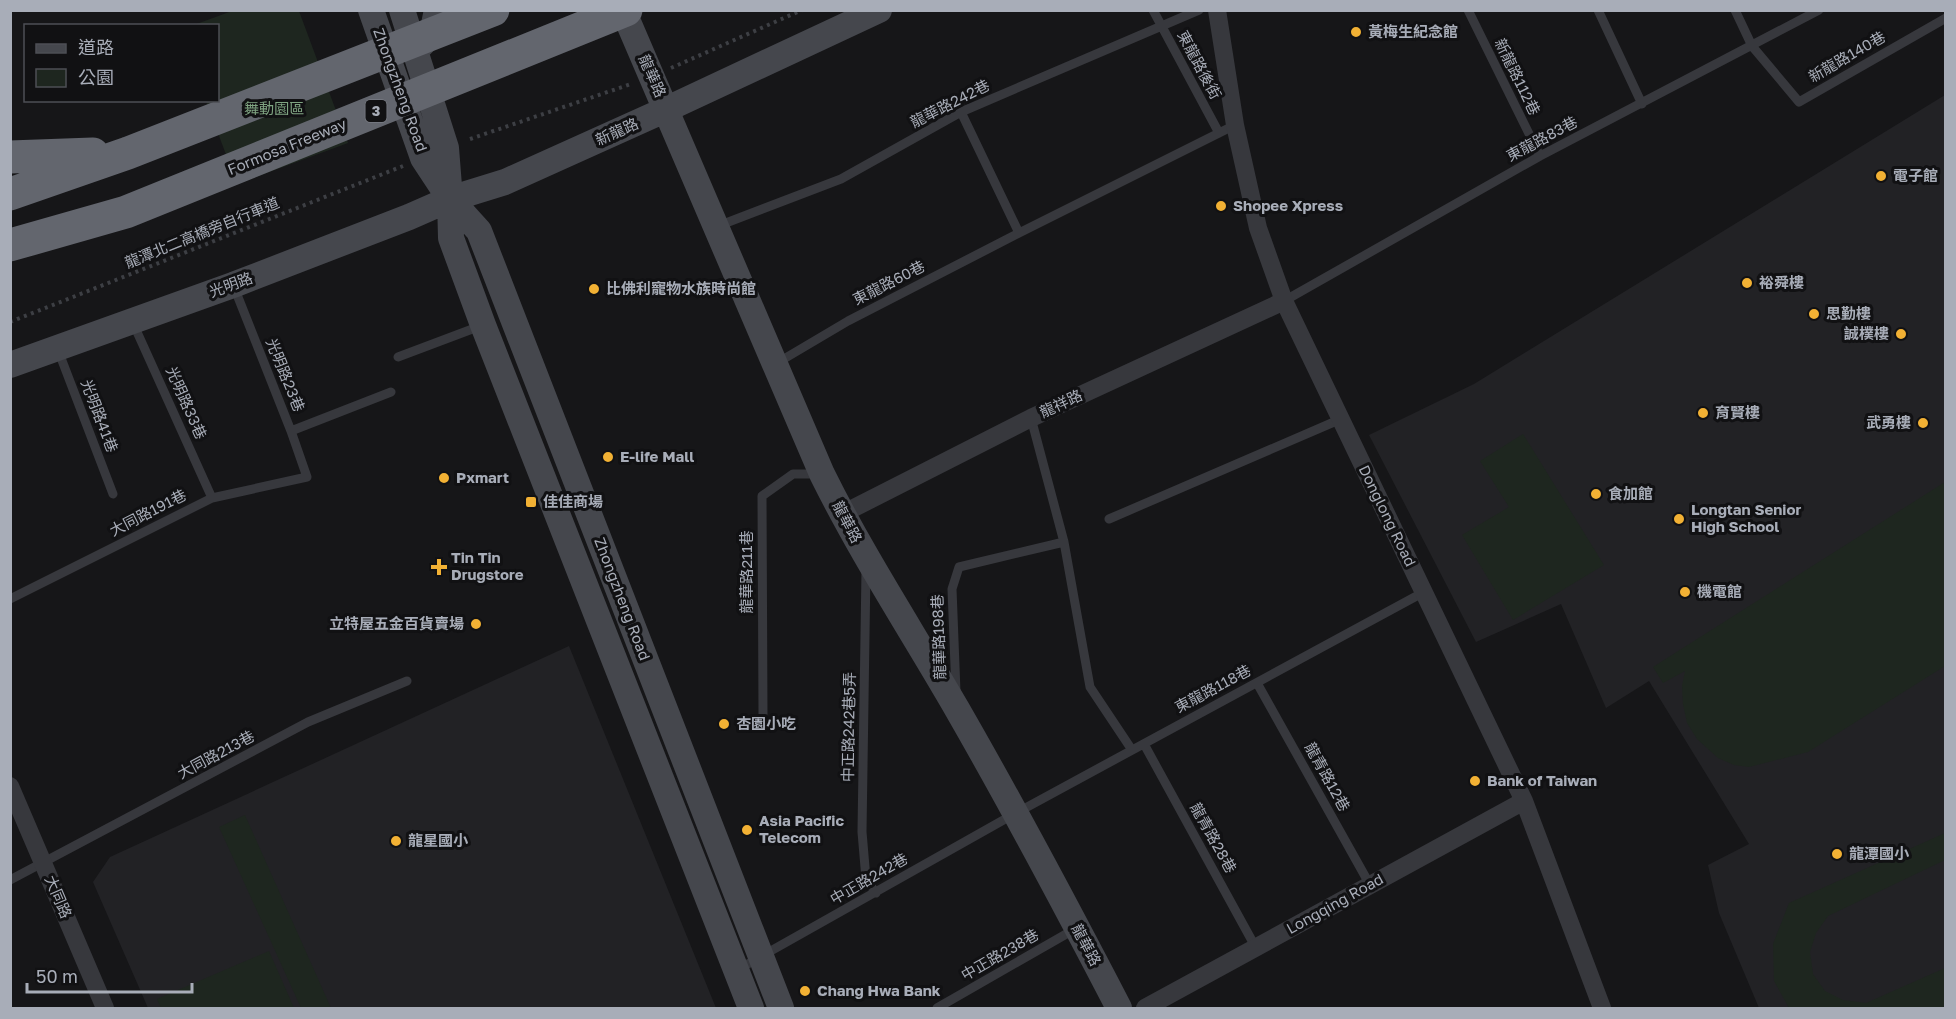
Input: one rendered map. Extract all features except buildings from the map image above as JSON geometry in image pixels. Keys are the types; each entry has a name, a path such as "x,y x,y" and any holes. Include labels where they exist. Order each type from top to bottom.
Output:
{"highway":[{"path":"10,194 128,153 493,10"},
{"name":"Formosa Freeway","path":"10,245 126,212 624,10"},
{"path":"10,157 128,153"},
{"path":"10,263 126,212"}],"main road":[{"name":"Zhongzheng Road","path":"371,10 423,158 450,199 479,231 781,1008"},
{"name":"Zhongzheng Road","path":"402,10 446,148 451,238 751,1008"},
{"path":"389,62 415,51 432,34 437,10"},
{"name":"龍華路","path":"624,10 822,474 867,558 957,708 1016,813 1119,1008"},
{"name":"新龍路","path":"450,199 505,182 879,10"},
{"name":"光明路","path":"10,365 233,285 450,199"},
{"path":"531,446 559,437"}],"street":[{"name":"Donglong Road","path":"1217,10 1227,129 1284,301 1524,801 1602,1008"},
{"name":"龍祥路","path":"842,514 1032,418 1284,301"},
{"name":"大同路","path":"10,786 105,1008"},
{"name":"Longqing Road","path":"1145,1008 1524,801"}],"lane":[{"name":"東龍路後街","path":"1153,10 1227,129"},
{"name":"龍華路242巷","path":"716,227 841,179 961,112 1199,10"},
{"name":"新龍路112巷","path":"1468,10 1539,156"},
{"path":"1598,10 1642,104"},
{"name":"新龍路140巷","path":"1735,10 1752,46 1799,102 1946,18"},
{"name":"東龍路83巷","path":"1284,301 1539,156 1819,10"},
{"path":"961,112 1019,233"},
{"name":"東龍路60巷","path":"775,364 848,321 1227,129"},
{"name":"光明路23巷","path":"233,285 307,477"},
{"name":"光明路33巷","path":"132,321 212,498"},
{"path":"398,357 483,325"},
{"name":"光明路41巷","path":"57,349 113,494"},
{"path":"291,431 390,392"},
{"path":"1032,418 1064,542 1090,687 1132,750"},
{"path":"1109,519 1341,419"},
{"name":"龍華路211巷","path":"763,714 762,496 793,474 822,474"},
{"name":"大同路191巷","path":"10,598 212,498 307,477"},
{"name":"龍華路198巷","path":"957,708 952,589 959,567 1064,542"},
{"name":"中正路242巷5弄","path":"867,558 862,832 866,879 876,893"},
{"name":"東龍路118巷","path":"1016,813 1424,592"},
{"name":"大同路213巷","path":"10,880 308,722 407,681"},
{"name":"龍青路12巷","path":"1257,683 1370,885"},
{"name":"龍青路28巷","path":"1144,744 1256,948"},
{"name":"中正路242巷","path":"737,970 1016,813"},
{"name":"中正路238巷","path":"937,1008 1078,928"}],"path":[{"path":"670,69 802,10"},
{"path":"470,139 635,83"},
{"name":"龍潭北二高橋旁自行車道","path":"10,322 403,166"}],"shaded area":[{"name":"Longtan Senior High School","path":"1945,95 1945,1008 1759,1008 1719,913 1708,865 1749,844 1649,681 1606,708 1561,604 1476,642 1369,435 1474,384"},
{"name":"龍星國小","path":"569,646 716,1008 148,1008 93,882 110,857"}],"green space":[{"name":"舞動園區","path":"232,11 299,11 348,143 237,184 206,102 219,102 219,24 196,24"},
{"path":"1523,434 1604,565 1513,620 1462,535 1509,507 1480,461"},
{"path":"1945,482 1945,666 1808,752 1749,767 1734,765 1718,758 1697,739 1687,723 1682,686 1685,671 1663,683 1653,667"},
{"path":"245,815 331,1008 301,1008 219,827"},
{"path":"1945,833 1945,860 1828,916 1816,933 1810,952 1813,974 1825,991 1843,1000 1866,1003 1945,968 1945,1008 1789,1008 1774,981 1773,944 1789,903"},
{"path":"269,951 294,1008 161,1008 157,999"}],"place":[{"name":"黃梅生紀念館","path":"1356,32"},
{"name":"電子館","path":"1881,176"},
{"name":"Shopee Xpress","path":"1221,206"},
{"name":"裕舜樓","path":"1747,283"},
{"name":"比佛利寵物水族時尚館","path":"594,289"},
{"name":"思勤樓","path":"1814,314"},
{"name":"誠樸樓","path":"1901,334"},
{"name":"育賢樓","path":"1703,413"},
{"name":"武勇樓","path":"1923,423"},
{"name":"E-life Mall","path":"608,457"},
{"name":"Pxmart","path":"444,478"},
{"name":"食加館","path":"1596,494"},
{"name":"佳佳商場","path":"531,502"},
{"name":"Longtan Senior High School","path":"1679,519"},
{"name":"Tin Tin Drugstore","path":"439,567"},
{"name":"機電館","path":"1685,592"},
{"name":"立特屋五金百貨賣場","path":"476,624"},
{"name":"杏園小吃","path":"724,724"},
{"name":"Bank of Taiwan","path":"1475,781"},
{"name":"Asia Pacific Telecom","path":"747,830"},
{"name":"龍星國小","path":"396,841"},
{"name":"龍潭國小","path":"1837,854"},
{"name":"Chang Hwa Bank","path":"805,991"}]}
